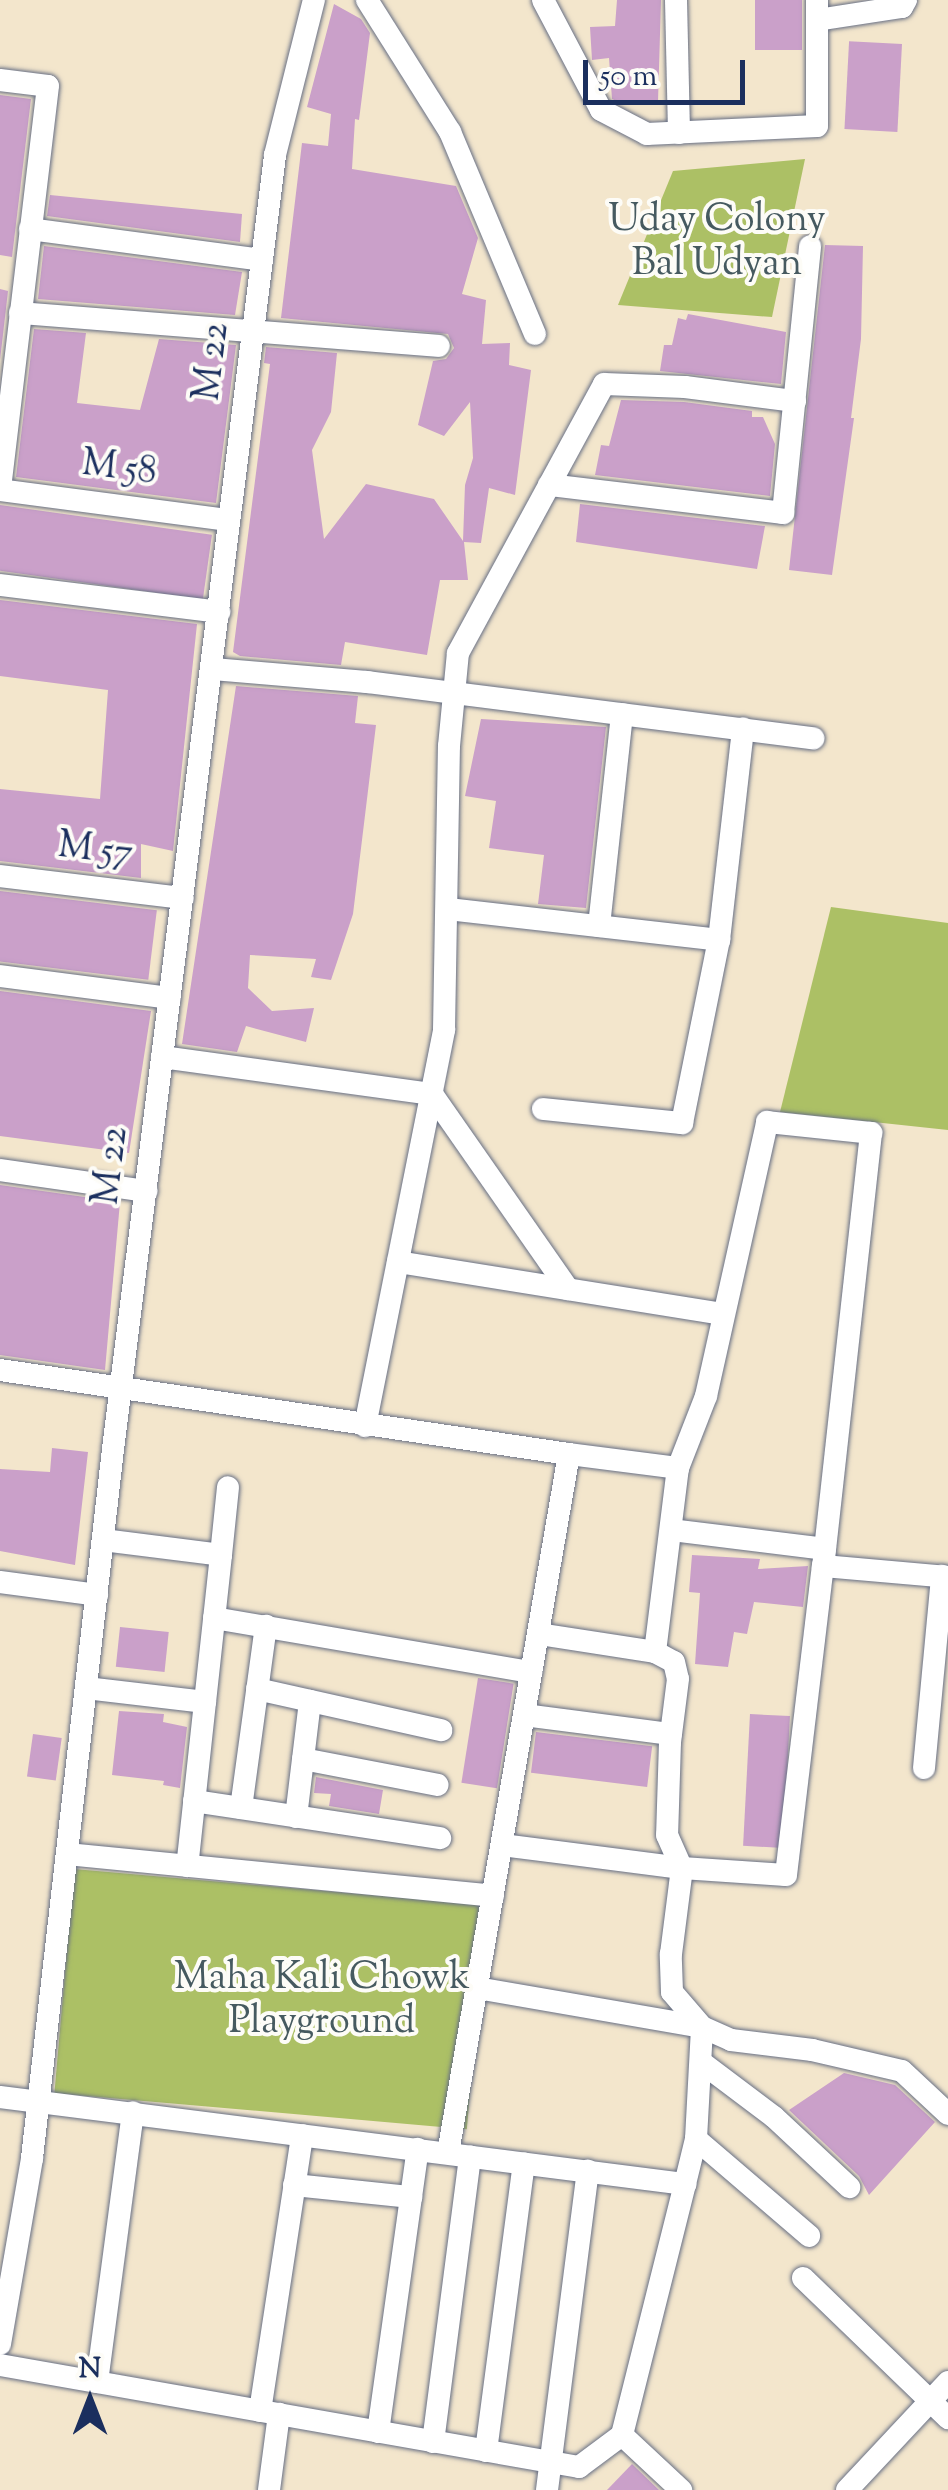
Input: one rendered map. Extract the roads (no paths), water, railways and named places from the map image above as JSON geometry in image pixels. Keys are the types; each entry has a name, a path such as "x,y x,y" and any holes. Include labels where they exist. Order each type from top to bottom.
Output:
{"street":[{"name":"M 22","path":"0,2344 39,2100 121,1388 275,155 314,0"},
{"path":"367,0 450,132 535,334"},
{"path":"543,0 601,110 647,134 816,126 817,10 902,7 906,0"},
{"path":"676,0 679,133"},
{"name":"M 58","path":"0,80 48,86 25,277 5,392 0,488 230,520"},
{"path":"30,229 262,260"},
{"path":"549,485 783,514 810,246"},
{"path":"0,274 25,277"},
{"path":"20,312 438,346"},
{"path":"365,1426 444,1030 449,746 458,653 604,384 685,387 795,402"},
{"path":"0,585 219,612"},
{"path":"212,669 813,738"},
{"path":"598,926 622,714"},
{"path":"543,1110 682,1123 719,940 742,728"},
{"name":"M 57","path":"0,876 182,898"},
{"path":"448,908 719,940"},
{"path":"0,976 170,998"},
{"path":"162,1057 432,1094 568,1289"},
{"path":"502,1845 682,1868 786,1875 871,1133 767,1122 706,1396 678,1468 655,1652"},
{"path":"0,1170 146,1191"},
{"path":"398,1262 722,1314"},
{"path":"0,1370 365,1426 678,1468"},
{"path":"433,2442 477,1988 570,1454"},
{"path":"187,1866 228,1487"},
{"path":"670,1530 945,1576 924,1768"},
{"path":"103,1540 221,1555"},
{"path":"0,1582 97,1595"},
{"path":"214,1618 532,1672"},
{"path":"241,1808 266,1626"},
{"path":"0,2365 579,2467 622,2435 696,2139 702,2062 702,2027 672,1992 670,1954 682,1868 667,1835 678,1668 655,1652 539,1634"},
{"path":"86,1688 205,1702"},
{"path":"257,1689 440,1730"},
{"path":"296,1816 310,1700"},
{"path":"524,1715 671,1734"},
{"path":"303,1758 438,1785"},
{"path":"194,1801 440,1838"},
{"path":"68,1854 493,1896"},
{"path":"477,1988 702,2027 731,2040 812,2050 902,2071 948,2114"},
{"path":"702,2062 774,2118 849,2187"},
{"path":"0,2097 685,2184"},
{"path":"96,2382 132,2112"},
{"path":"269,2490 270,2413 302,2134"},
{"path":"696,2139 809,2236"},
{"path":"378,2432 418,2149"},
{"path":"486,2451 524,2163"},
{"path":"548,2490 588,2172"},
{"path":"294,2185 412,2197"},
{"path":"803,2278 948,2418"},
{"path":"847,2490 948,2382"},
{"path":"622,2435 680,2490"}],"park label":[{"name":"Uday Colony Bal Udyan","path":"717,244"},
{"name":"Maha Kali Chowk Playground","path":"322,2002"}]}
